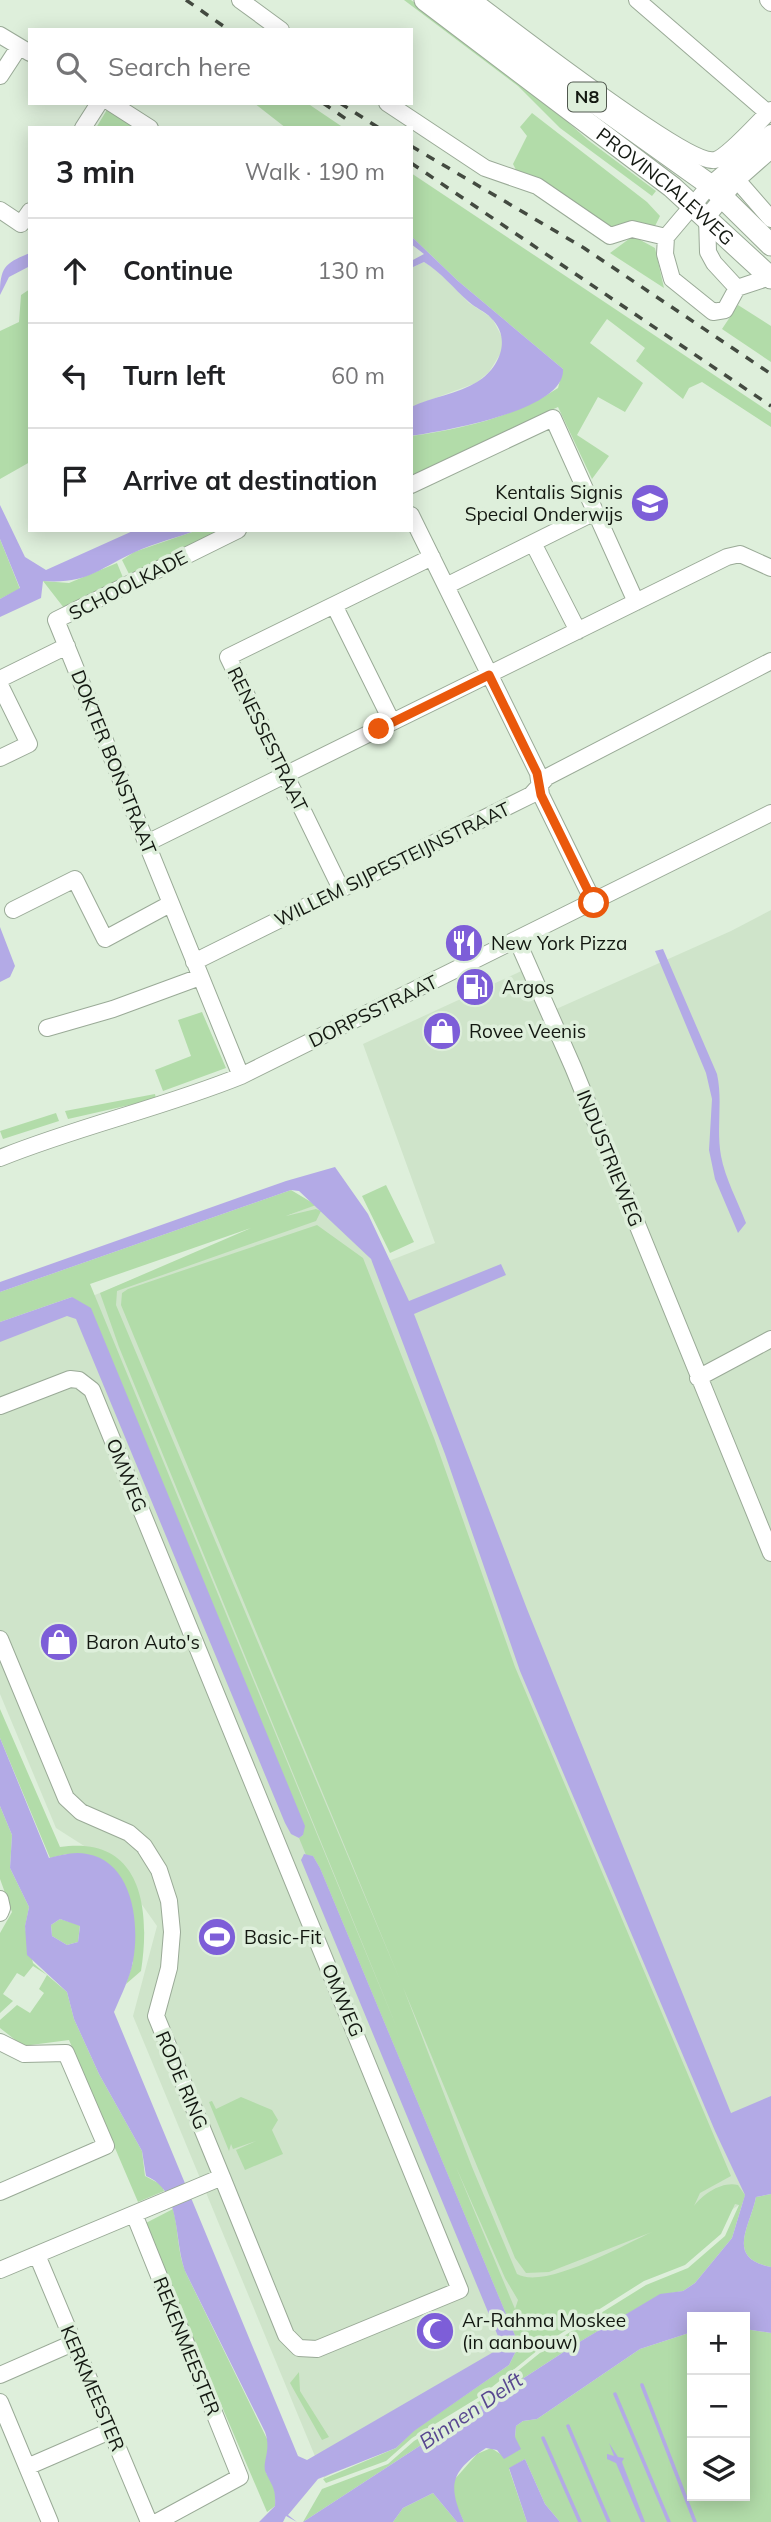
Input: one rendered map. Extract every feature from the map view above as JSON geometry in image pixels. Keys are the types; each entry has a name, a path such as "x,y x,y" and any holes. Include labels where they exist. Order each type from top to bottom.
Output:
{"main road":[{"name":"PROVINCIALEWEG","path":"425,0 770,277"},
{"name":"PROVINCIALEWEG","path":"451,0 716,191 771,245"}],"street":[{"path":"240,0 278,28"},
{"name":"PROVINCIALEWEG","path":"473,0 660,136 709,160 721,157 770,111"},
{"path":"637,0 770,111"},
{"path":"0,35 24,50 0,76"},
{"path":"84,126 98,105"},
{"path":"114,105 147,126"},
{"path":"390,105 485,168 537,186 610,236 632,229 666,237"},
{"path":"694,215 714,263 737,288 730,304 720,313 678,287 672,279 665,254 666,237 694,215 771,133"},
{"path":"716,191 737,180 771,150"},
{"path":"737,180 771,219"},
{"path":"0,210 21,224 28,214"},
{"name":"PROVINCIALEWEG","path":"737,288 770,277"},
{"path":"413,484 553,418 636,602"},
{"path":"446,586 595,512"},
{"path":"413,519 537,773 541,795 594,903"},
{"name":"SCHOOLKADE","path":"56,620 233,532"},
{"path":"533,543 578,631"},
{"path":"147,843 727,557 740,554 771,568"},
{"name":"RENESSESTRAAT","path":"341,889 228,657 432,557"},
{"path":"334,606 392,722"},
{"name":"DOKTER BONSTRAAT","path":"56,620 241,1076"},
{"name":"SCHOOLKADE","path":"0,678 67,646"},
{"name":"WILLEM SIJPESTEIJNSTRAAT","path":"47,1028 113,1009 197,969 341,889 531,795 547,777 771,661"},
{"path":"0,685 29,744 0,758"},
{"name":"DORPSSTRAAT","path":"0,1158 61,1135 159,1107 241,1076 771,813"},
{"path":"13,910 75,878 105,939 170,905"},
{"name":"INDUSTRIEWEG","path":"517,940 573,1067 771,1553"},
{"path":"698,1378 771,1339"},
{"name":"OMWEG","path":"0,1406 70,1379 79,1380 92,1391 460,2290 317,2349 299,2348 286,2335 222,2176"},
{"name":"RODE RING","path":"0,1639 66,1798 81,1812 129,1833 144,1846 159,1870 169,1901 172,1944 167,1979 156,2017 222,2176"},
{"path":"0,1899 0,1913"},
{"path":"0,2042 24,2054 66,2053 106,2146 0,2192"},
{"path":"0,2270 222,2176"},
{"name":"REKENMEESTER","path":"134,2214 240,2477 157,2522"},
{"name":"KERKMEESTER","path":"37,2255 149,2522"},
{"path":"0,2375 74,2343"},
{"path":"0,2402 50,2522"},
{"path":"27,2467 110,2431"}],"shaded area":[{"path":"413,238 458,281 563,369 559,384 525,407 500,416 413,436 413,406 462,390 477,382 492,369 502,343 497,326 486,313 471,304 424,262 413,267 413,260 424,254 413,246"},
{"path":"28,254 28,267 9,277 0,295 3,272 15,260"},
{"path":"424,262 439,271 469,303 492,318 503,339 502,351 489,372 476,383 413,406 413,267"},
{"path":"0,505 25,557 46,570 131,532 192,532 143,549 82,578 43,581 41,598 0,617 0,599 20,588 0,539"},
{"path":"771,910 771,2190 742,2203 324,2478 133,2016 157,1926 114,1865 56,1828 0,1694 0,1334 326,1200 376,1266 435,1243 363,1044 530,967 554,1010 731,931"},
{"path":"0,927 15,966 10,977 0,982"},
{"path":"663,949 717,1074 721,1156 746,1223 738,1233 715,1179 709,1150 712,1099 706,1073 655,951"},
{"path":"335,1167 368,1214 409,1301 501,1264 506,1275 414,1314 527,1609 731,2113 771,2096 771,2194 756,2197 746,2230 744,2249 757,2263 771,2267 771,2333 750,2330 750,2312 687,2312 687,2334 640,2349 537,2419 523,2421 516,2426 515,2437 521,2449 504,2459 497,2450 486,2448 465,2464 459,2472 454,2488 464,2522 457,2522 433,2493 403,2508 393,2522 303,2522 576,2344 660,2294 683,2291 695,2283 732,2238 745,2195 715,2131 520,1671 445,1454 371,1259 299,1191 291,1190 0,1292 0,1282 286,1181"},
{"path":"72,1297 91,1308 305,1826 303,1835 299,1838 291,1834 285,1823 76,1319 67,1316 0,1342 0,1322"},
{"path":"0,1738 49,1858 72,1853 87,1854 102,1859 115,1869 124,1882 134,1913 135,1946 130,1974 114,2012 298,2456 307,2460 497,2350 500,2341 301,1860 304,1854 313,1856 320,1868 519,2345 509,2365 414,2431 396,2448 318,2479 288,2515 297,2522 286,2516 283,2522 259,2522 275,2506 274,2491 265,2469 265,2432 186,2273 175,2218 166,2193 158,2183 146,2176 142,2151 99,2074 74,2019 67,1992 27,1955 25,1926 29,1907 10,1868 12,1835 0,1806","holes":["60,1919 80,1926 78,1942 67,1945 52,1936 51,1925"]},
{"path":"609,2443 618,2457 624,2458 622,2462 645,2522 641,2522 616,2463 607,2459 607,2454 614,2456"},
{"path":"525,2459 545,2504 560,2522 527,2522 509,2468"}],"green space":[{"path":"404,0 411,0 535,93 588,140 656,191 652,196 560,128 518,86"},
{"path":"257,105 310,105 341,126 283,126"},
{"path":"108,108 138,126 97,126"},
{"path":"532,113 647,202 660,216 653,230 630,221 614,229 517,172 513,164 527,136 520,127"},
{"path":"413,174 771,413 771,427 702,382 689,388 683,399 636,361 645,348 607,319 590,343 643,383 625,412 598,397 577,435 609,456 592,479 558,407 413,475 413,436 450,430 524,407 558,388 563,369 458,281 413,238"},
{"path":"633,236 655,248 664,288 610,253"},
{"path":"28,290 28,463 0,479 0,331 19,322 21,295"},
{"path":"738,305 771,326 771,362 722,329"},
{"path":"192,532 221,532 130,576 122,560 134,552"},
{"path":"0,539 20,589 0,599"},
{"path":"117,563 124,580 64,608 43,581 69,583"},
{"path":"202,1012 226,1068 163,1091 155,1070 191,1056 178,1020"},
{"path":"155,1094 156,1099 68,1119 65,1111"},
{"path":"56,1113 59,1121 3,1139 0,1131"},
{"path":"386,1185 414,1242 390,1253 362,1196"},
{"path":"291,1190 316,1205 286,1216 316,1209 321,1211 316,1221 117,1291 116,1305 400,1980 121,1305 122,1293 128,1289 317,1225 363,1258 434,1438 515,1667 731,2176 700,2193 694,2206 708,2193 726,2185 738,2185 745,2195 732,2238 695,2283 683,2291 660,2295 576,2344 303,2522 322,2489 388,2464 414,2441 483,2399 551,2344 646,2285 688,2268 725,2236 739,2205 735,2204 721,2234 685,2265 644,2281 549,2341 481,2396 412,2438 386,2461 326,2483 323,2479 396,2448 413,2431 509,2365 519,2345 320,1868 313,1856 306,1855 299,1838 303,1835 72,1297 0,1322 0,1292","holes":["251,1228 100,1293 119,1347 399,2033 90,1284","403,1987 515,2258 526,2273 549,2272 652,2232 564,2271 546,2276 517,2274 472,2167","456,2167 505,2278 518,2300 515,2309"]},
{"path":"0,1709 60,1847 87,1846 108,1852 124,1864 135,1881 141,1900 144,1947 141,1971 126,1984 133,1962 67,1854 50,1858 0,1738"},
{"path":"0,1806 12,1835 10,1868 29,1907 25,1927 33,1963 67,1992 74,2019 99,2074 142,2151 145,2176 162,2185 164,2191 138,2202 69,2040 23,2046 0,2028 0,2020 17,2005 30,2013 44,1993 39,1989 47,1975 33,1966 24,1977 17,1973 3,1994 13,2001 0,2013 0,1933 12,1912 0,1879"},
{"path":"60,1919 80,1925 78,1942 67,1945 52,1936 51,1925"},
{"path":"241,2097 272,2110 278,2120 272,2130 283,2154 245,2170 236,2150 256,2141 233,2149 231,2144 229,2151 209,2102 212,2101 216,2109"},
{"path":"771,2194 771,2267 757,2263 748,2256 744,2249 744,2240 756,2197"},
{"path":"173,2209 186,2273 269,2443 266,2473 273,2484 275,2506 267,2512 144,2224"},
{"path":"750,2330 771,2333 771,2522 560,2522 545,2504 525,2459 509,2469 527,2522 464,2522 454,2501 454,2480 477,2454 491,2448 502,2455 515,2437 516,2426 523,2421 537,2419 640,2349 687,2334 687,2501 750,2501"},
{"path":"299,2372 300,2391 329,2437 322,2440 290,2383"},
{"path":"433,2493 457,2522 393,2522 403,2508"}],"waterway":[{"path":"642,2385 695,2522"},
{"path":"615,2394 669,2522"},
{"path":"568,2426 609,2522"},
{"path":"543,2438 580,2522"}],"railway":[{"path":"186,0 226,28"},
{"path":"326,105 346,119"},
{"path":"343,105 376,126"},
{"path":"413,147 584,248 771,374"},
{"path":"413,164 771,406"}],"place":[{"name":"Kentalis Signis Special Onderwijs","path":"650,503"},
{"name":"New York Pizza","path":"464,943"},
{"name":"Argos","path":"475,987"},
{"name":"Rovee Veenis","path":"442,1031"},
{"name":"Baron Auto's","path":"59,1642"},
{"name":"Basic-Fit","path":"217,1937"},
{"name":"Ar-Rahma Moskee (in aanbouw)","path":"435,2331"}],"route":[{"path":"379,729 489,675 537,773 541,795 594,903"}],"water label":[{"name":"Binnen Delft","path":"471,2411"}]}
